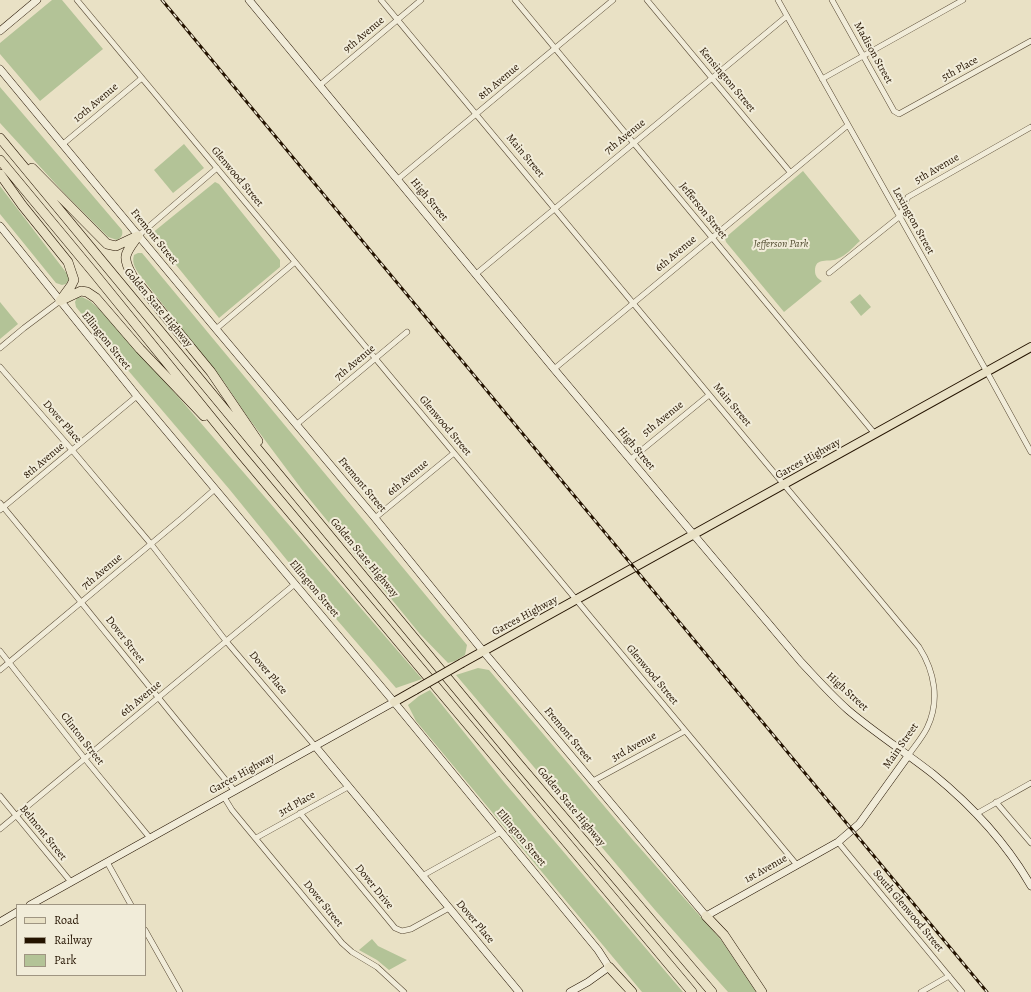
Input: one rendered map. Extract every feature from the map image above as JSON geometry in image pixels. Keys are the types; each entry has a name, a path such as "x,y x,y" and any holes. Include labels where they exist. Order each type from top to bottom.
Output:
{"highway":[{"path":"0,137 106,244 116,246 138,236"},
{"name":"Golden State Highway","path":"0,137 512,756 712,992"},
{"path":"0,160 241,454 692,992"},
{"path":"0,174 22,205 68,262 74,280 60,301"},
{"path":"138,236 125,256 126,263 132,277 211,372 285,480"},
{"path":"60,301 81,291 92,294 177,389 241,454"},
{"path":"706,916 724,935 762,992"},
{"path":"609,967 632,992"}],"main road":[{"name":"Garces Highway","path":"394,702 483,651 577,601 1031,347"}],"street":[{"path":"0,31 37,0"},
{"name":"Glenwood Street","path":"77,0 797,865"},
{"name":"High Street","path":"249,0 554,369 801,662 847,709 932,774 976,814 1010,854 1031,886"},
{"name":"Main Street","path":"381,0 913,639 930,666 935,691 932,715 924,734 859,824 838,842"},
{"name":"9th Avenue","path":"320,85 421,0"},
{"name":"Jefferson Street","path":"515,0 875,434"},
{"name":"8th Avenue","path":"398,179 613,0"},
{"name":"Kensington Street","path":"647,0 790,172"},
{"name":"Lexington Street","path":"778,0 1031,452"},
{"name":"Madison Street","path":"832,0 894,111 899,114"},
{"path":"822,79 962,0"},
{"name":"7th Avenue","path":"476,274 787,16"},
{"name":"5th Place","path":"899,114 1031,41"},
{"name":"Fremont Street","path":"0,69 138,236 297,424 483,651 706,916"},
{"name":"10th Avenue","path":"62,144 142,78"},
{"name":"6th Avenue","path":"554,369 848,125"},
{"name":"5th Avenue","path":"829,273 899,217 908,197 1031,127"},
{"path":"138,236 217,168"},
{"name":"Ellington Street","path":"0,226 137,396 394,702 582,930 609,967"},
{"path":"216,329 295,262"},
{"path":"0,348 60,301"},
{"name":"7th Avenue","path":"297,424 407,332"},
{"name":"Dover Place","path":"0,367 151,544 226,641 519,992"},
{"name":"5th Avenue","path":"630,459 709,394"},
{"name":"8th Avenue","path":"1,507 137,396"},
{"name":"6th Avenue","path":"375,518 454,453"},
{"name":"7th Avenue","path":"0,670 215,489"},
{"name":"Dover Street","path":"1,507 82,602 158,698 234,790"},
{"name":"6th Avenue","path":"0,829 295,584"},
{"name":"Clinton Street","path":"0,651 85,759 150,838"},
{"name":"Garces Highway","path":"32,904 394,702"},
{"name":"3rd Avenue","path":"593,781 685,731"},
{"path":"976,814 1031,783"},
{"name":"3rd Place","path":"256,838 348,787"},
{"name":"Belmont Street","path":"0,796 71,882"},
{"name":"Dover Street","path":"224,797 232,810 346,947 377,966 404,992"},
{"path":"996,802 1031,843"},
{"name":"Dover Drive","path":"300,813 395,928 402,930 411,929 449,908"},
{"path":"422,876 501,832"},
{"name":"1st Avenue","path":"706,916 838,842"},
{"name":"South Glenwood Street","path":"838,842 962,992"},
{"path":"107,862 130,904"},
{"path":"0,922 16,913"},
{"path":"146,932 180,992"},
{"path":"570,992 588,982 609,967"},
{"path":"921,992 949,976"}],"green space":[{"path":"52,0 62,0 103,49 40,101 0,54 0,43"},
{"path":"0,87 122,230 122,235 120,238 117,240 108,237 65,194 0,123"},
{"path":"184,144 204,168 173,193 154,170"},
{"name":"Jefferson Park","path":"803,171 860,241 840,258 817,263 815,271 818,278 822,281 784,312 726,242 725,238"},
{"path":"215,182 219,184 280,260 280,267 219,318 151,234"},
{"path":"0,186 68,275 69,279 66,284 62,285 56,283 0,214"},
{"path":"142,253 467,645 465,655 448,663 420,634 303,491 247,416 224,382 138,273 133,258 134,255"},
{"path":"860,294 871,307 861,316 850,302"},
{"path":"82,297 90,301 107,316 422,679 396,688 312,591 230,490 76,307 75,302 77,298"},
{"path":"0,302 18,324 0,339"},
{"path":"478,668 489,670 632,839 722,941 756,992 728,992 655,910 456,675"},
{"path":"430,690 504,782 683,992 642,992 416,721 408,705 419,696"},
{"path":"372,939 378,946 407,960 389,970 377,960 359,950"}],"railway":[{"path":"162,0 987,992"}]}
